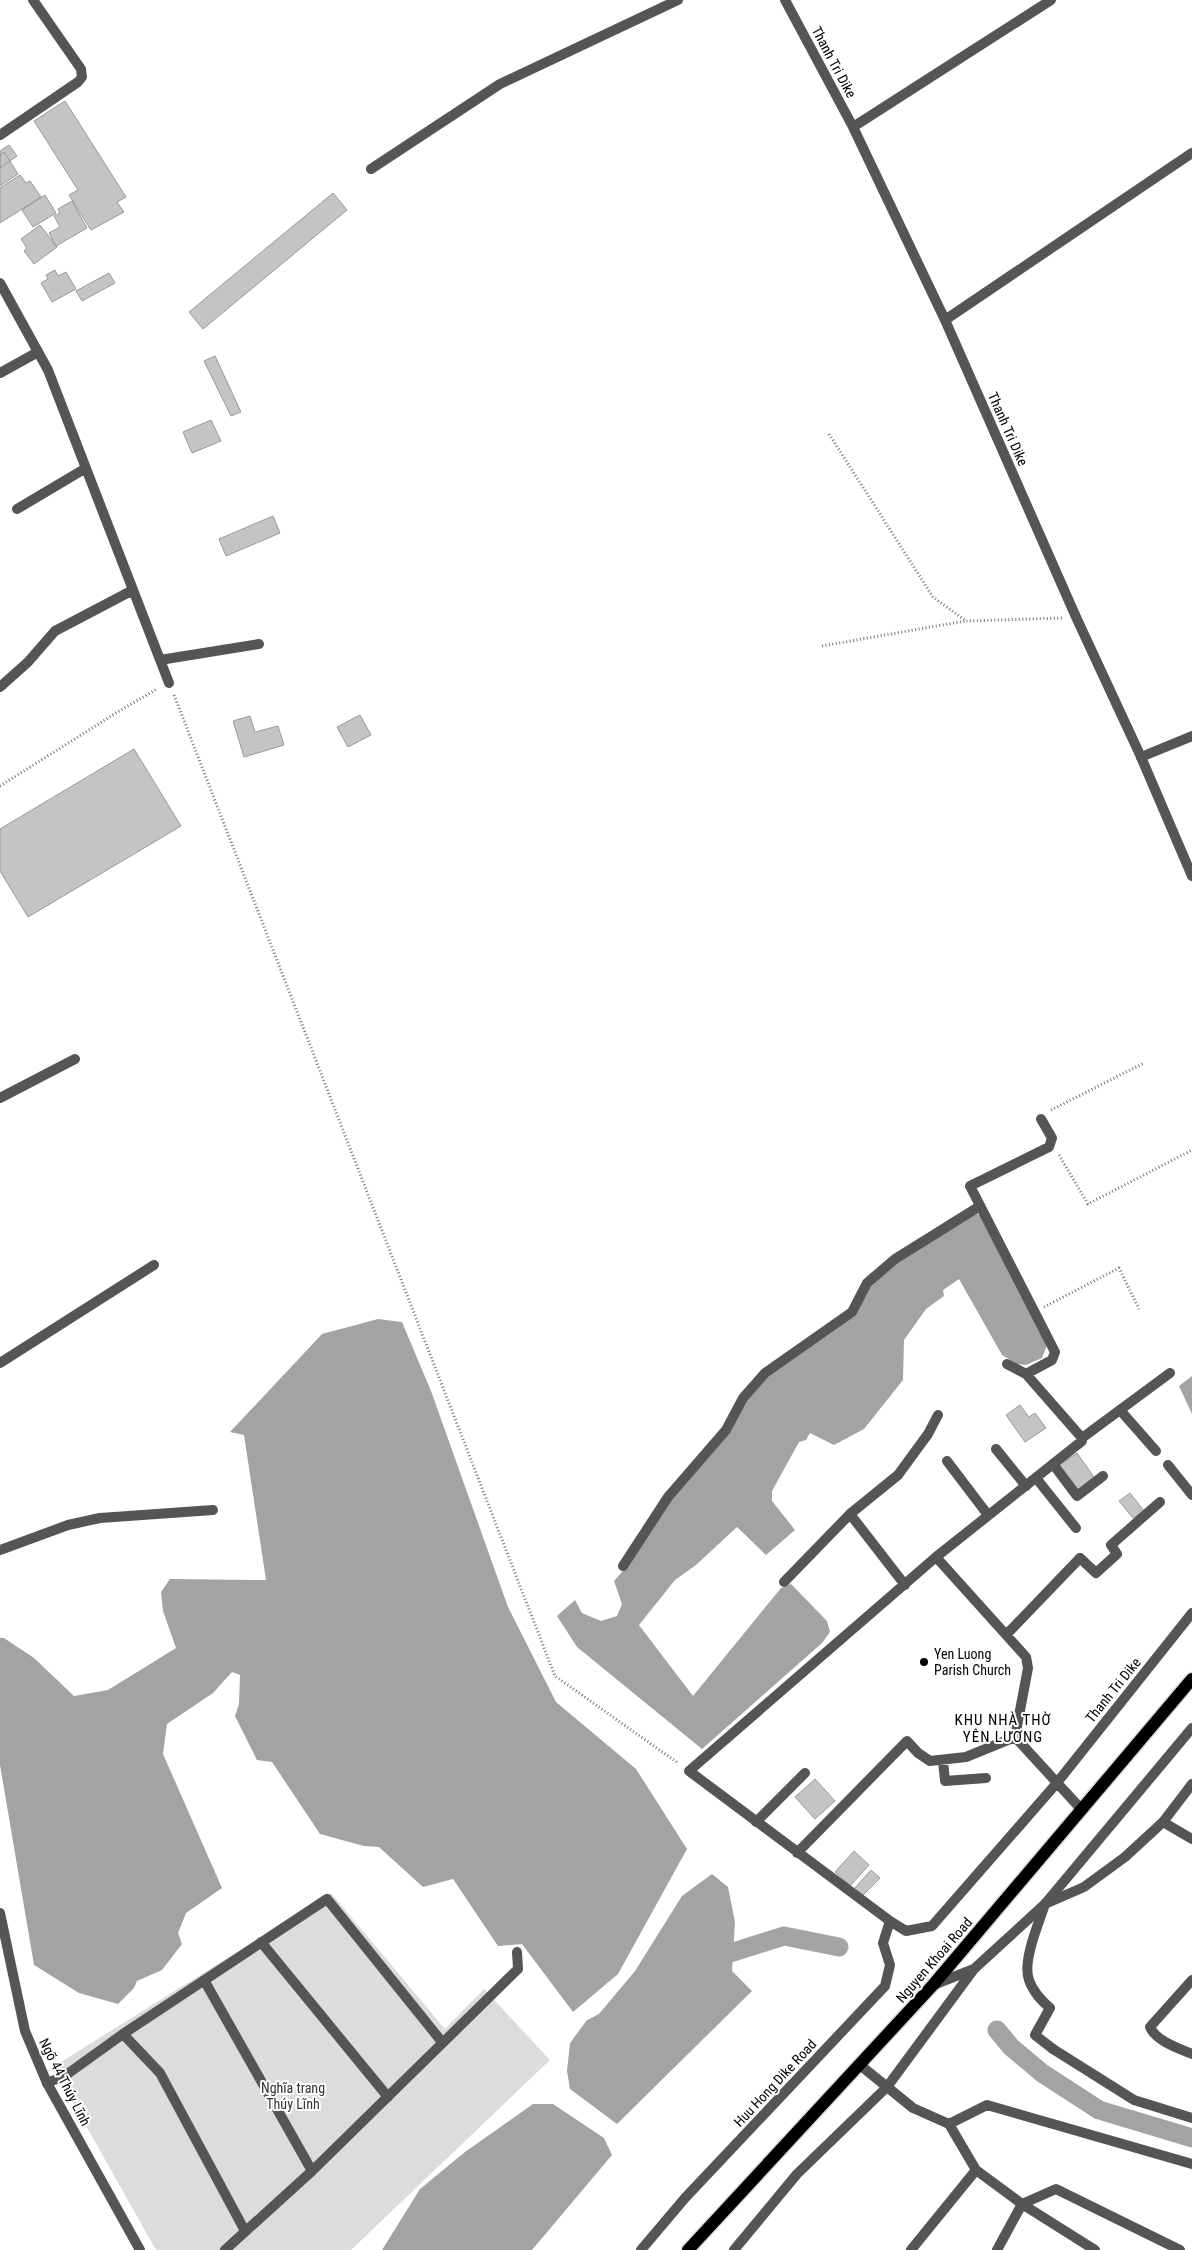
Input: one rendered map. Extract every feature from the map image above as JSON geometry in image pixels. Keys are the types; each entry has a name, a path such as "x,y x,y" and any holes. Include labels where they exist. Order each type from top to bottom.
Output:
{"main road":[{"name":"Nguyen Khoai Road","path":"688,2250 933,1985 1192,1679"}],"street":[{"path":"0,135 78,82 82,77 81,69 33,0"},
{"path":"370,170 500,84 678,0"},
{"name":"Thanh Tri Dike","path":"785,0 853,127 945,320 1076,617 1141,757 1192,876"},
{"path":"853,127 1051,0"},
{"path":"945,320 1192,154"},
{"path":"0,283 48,370 169,683"},
{"path":"0,372 38,352"},
{"path":"17,509 86,468"},
{"path":"0,687 28,662 55,631 133,590"},
{"path":"160,660 259,644"},
{"path":"1141,757 1192,736"},
{"path":"0,1098 75,1059"},
{"path":"1026,1374 1052,1360 1055,1352 970,1186 1049,1147 1052,1138 1041,1119"},
{"path":"623,1566 668,1497 726,1430 742,1398 765,1373 852,1312 867,1283 895,1259 980,1206"},
{"path":"0,1363 154,1265"},
{"path":"1007,1364 1026,1374 1082,1438"},
{"path":"689,1771 936,1557 1082,1441 1082,1438 1170,1374"},
{"path":"1120,1410 1156,1451"},
{"path":"784,1582 850,1514 898,1475 928,1434 938,1415"},
{"path":"996,1449 1026,1486"},
{"path":"947,1461 988,1515"},
{"path":"1053,1464 1077,1496 1103,1476"},
{"path":"1168,1465 1192,1495"},
{"path":"1036,1478 1076,1528"},
{"path":"1007,1634 1080,1558 1096,1573 1117,1554 1111,1545 1160,1502"},
{"path":"0,1550 68,1525 100,1518 213,1510"},
{"path":"850,1514 904,1584"},
{"path":"936,1557 1026,1657 1028,1668 1015,1737"},
{"name":"Thanh Tri Dike","path":"689,1771 890,1921 906,1931 932,1926 1056,1784 1192,1613"},
{"path":"734,2250 797,2174 887,2087 974,1969 1045,1904 1192,1728"},
{"path":"1015,1737 1056,1784 1082,1810"},
{"path":"797,1853 907,1741 918,1753 930,1761 966,1757 1015,1737"},
{"path":"944,1760 945,1781 986,1778"},
{"path":"756,1822 806,1773"},
{"path":"1192,1784 1163,1822 1125,1857 1084,1887 1045,1904 1029,1956 1028,1979 1037,1996 1050,2008 1035,2035 1053,2049 1134,2100 1192,2118"},
{"path":"1163,1822 1192,1839"},
{"path":"47,2082 66,2075 123,2034 327,1899 442,2042"},
{"name":"Ngõ 44 Thúy Lĩnh","path":"0,1913 25,2032 47,2082 140,2250"},
{"name":"Huu Hong Dike Road","path":"641,2250 686,2198 885,1986 890,1965 882,1943 890,1921"},
{"path":"261,1942 388,2097"},
{"path":"225,2250 312,2170 518,1969 517,1952"},
{"path":"933,1985 974,1969"},
{"path":"204,1980 312,2170"},
{"path":"1192,1980 1150,2027 1152,2034 1158,2038 1192,2054"},
{"path":"123,2034 160,2073 245,2231"},
{"path":"860,2065 913,2108 949,2124 976,2170 1022,2204 1096,2250"},
{"path":"949,2124 987,2105 1192,2164"},
{"path":"911,2250 976,2170"},
{"path":"997,2250 1022,2204 1056,2189 1180,2250"}],"path":[{"path":"829,434 932,597 966,621"},
{"path":"822,646 966,621 1076,617"},
{"path":"0,786 116,713 169,683 555,1676 689,1771"},
{"path":"1041,1119 1040,1115 1144,1063"},
{"path":"1050,1142 1088,1204 1192,1150"},
{"path":"1035,1312 1119,1268 1140,1309"}],"green space":[{"name":"Nghĩa trang Thúy Lĩnh","path":"331,1893 445,2029 484,1989 550,2060 351,2250 156,2250 53,2067"}],"shaded area":[{"path":"971,1213 981,1215 1047,1345 1042,1358 1026,1365 1017,1364 1002,1355 959,1279 943,1290 944,1296 926,1309 904,1340 903,1380 864,1429 834,1445 810,1433 806,1440 799,1442 772,1491 772,1501 795,1530 766,1555 737,1527 696,1565 675,1580 639,1625 693,1696 781,1588 791,1584 827,1621 830,1632 822,1643 702,1749 577,1647 557,1616 575,1600 582,1613 601,1621 617,1616 622,1604 614,1581 628,1565 671,1496 746,1398 768,1374 854,1316 872,1281 931,1237"},
{"path":"378,1319 402,1322 431,1391 508,1607 556,1702 636,1769 687,1849 618,1974 573,2012 522,1944 498,1946 453,1879 423,1887 379,1847 364,1846 320,1834 272,1762 257,1760 235,1716 239,1704 240,1675 232,1672 213,1693 167,1724 163,1754 222,1888 186,1913 178,1933 182,1944 162,1970 137,1981 134,1988 118,2004 79,1993 34,1965 0,1765 0,1638 4,1638 34,1658 74,1696 108,1690 176,1648 163,1611 161,1592 170,1579 266,1580 244,1435 230,1432 322,1334"},
{"path":"1192,1376 1192,1414 1179,1386"},
{"path":"712,1874 728,1887 735,1922 732,1971 752,1991 617,2124 570,2089 567,2071 570,2043 587,2020 599,2014 635,1971 682,1896"},
{"path":"533,2104 553,2104 604,2138 612,2155 532,2250 382,2250 420,2189 465,2152"}],"building":[{"path":"65,101 126,197 117,202 124,212 91,230 69,195 78,190 34,121"},
{"path":"9,145 17,156 0,168 0,151"},
{"path":"4,152 18,174 0,186 0,155"},
{"path":"20,175 26,183 30,181 41,197 0,223 0,188"},
{"path":"333,193 347,210 203,329 189,312"},
{"path":"45,195 56,213 33,227 22,210"},
{"path":"72,201 87,228 56,246 49,233 60,227 54,216 60,213 58,209"},
{"path":"40,225 57,247 34,264 24,251 27,248 21,239"},
{"path":"55,270 58,276 66,272 76,289 52,302 41,283 48,279 46,275"},
{"path":"109,273 115,283 82,301 76,291"},
{"path":"215,356 241,412 231,416 204,361"},
{"path":"211,420 221,441 192,453 183,432"},
{"path":"273,516 280,533 226,556 219,539"},
{"path":"360,715 371,735 348,747 337,727"},
{"path":"250,716 255,732 278,726 284,745 244,757 233,721"},
{"path":"134,749 181,826 28,917 0,871 0,829"},
{"path":"1020,1405 1029,1417 1035,1413 1046,1428 1025,1442 1006,1415"},
{"path":"1077,1453 1096,1480 1077,1493 1058,1466"},
{"path":"1130,1493 1144,1511 1133,1518 1119,1501"},
{"path":"815,1779 835,1801 815,1819 795,1797"},
{"path":"854,1851 869,1865 850,1886 835,1872"},
{"path":"871,1870 880,1878 862,1896 854,1889"}],"waterway":[{"path":"724,1955 784,1936 839,1947"},
{"path":"997,2030 1011,2047 1042,2073 1099,2110 1192,2138"}],"place":[{"name":"Yen Luong Parish Church","path":"924,1662"}],"district":[{"name":"KHU NHÀ THỜ YÊN LƯƠNG","path":"1003,1728"}]}
